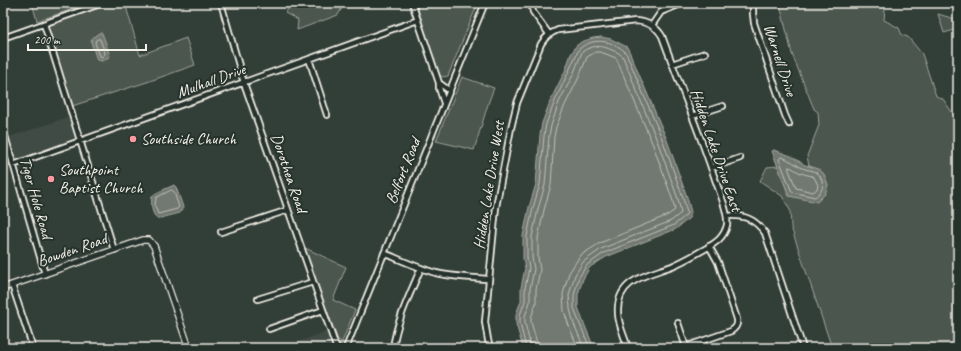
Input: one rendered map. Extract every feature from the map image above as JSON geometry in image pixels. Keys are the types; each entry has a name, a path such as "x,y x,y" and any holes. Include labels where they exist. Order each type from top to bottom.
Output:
{"main road":[{"name":"Bowden Road","path":"3,288 143,240 150,240 154,246 189,348"}],"street":[{"path":"3,38 103,3"},
{"name":"Dorothea Road","path":"221,3 244,83 336,347 339,348"},
{"path":"412,3 439,83 439,88 444,103"},
{"name":"Belfort Road","path":"346,348 485,3"},
{"path":"531,3 533,12 550,34 563,28 636,21 645,22 652,25 661,12 683,3"},
{"name":"Warnell Drive","path":"753,3 754,23 789,124"},
{"name":"Mulhall Drive","path":"13,165 418,20"},
{"path":"44,24 114,250"},
{"name":"Hidden Lake Drive East","path":"628,348 618,319 619,300 626,288 635,280 680,263 715,243 723,234 727,216 711,168 662,36 652,25"},
{"name":"Hidden Lake Drive West","path":"490,348 485,322 496,206 514,114 541,44 550,34"},
{"path":"672,64 705,53"},
{"path":"309,59 327,115"},
{"path":"439,83 450,91"},
{"path":"692,116 723,106"},
{"name":"Tiger Hole Road","path":"3,130 45,274"},
{"path":"711,168 740,158"},
{"path":"222,232 288,210"},
{"path":"727,216 741,216 750,219 759,225 765,233 803,348"},
{"path":"678,323 684,347 731,331 735,329 737,325 737,319 718,262 709,246"},
{"path":"384,253 421,268 442,274 489,279"},
{"path":"392,348 400,320 421,268"},
{"path":"258,299 313,282"},
{"path":"12,284 33,348"},
{"path":"269,328 323,310"}],"shaded area":[{"path":"32,3 90,3 37,21"},
{"path":"108,3 125,3 140,55 186,38 195,65 72,106 47,25 49,23"},
{"path":"292,3 342,3 343,6 338,15 297,30 298,20 285,13"},
{"path":"416,3 478,3 448,76 443,77 439,75"},
{"path":"780,3 878,3 885,9 884,20 899,28 902,35 908,37 922,54 936,96 943,99 958,121 958,348 832,348 791,227 790,210 782,196 760,181 767,167 778,166 789,196 828,185 822,172 809,166 807,156 819,125 818,112 814,109 792,54"},
{"path":"938,14 958,20 958,38 954,30 944,33"},
{"path":"462,77 494,88 474,150 436,141"},
{"path":"71,116 78,140 16,162 14,161 7,138"},
{"path":"303,247 346,267 333,300 355,310 342,342 338,340"},
{"path":"328,331 333,348 281,348"}],"water":[{"path":"99,33 102,33 110,56 103,61 97,60 91,42 92,38"},
{"path":"601,37 611,39 627,47 630,53 667,140 687,197 691,212 690,217 676,229 606,257 590,267 583,279 578,294 578,307 594,348 523,348 516,324 516,314 521,301 521,288 525,268 523,259 523,236 529,207 536,184 542,123 551,99 576,46 581,42"},
{"path":"774,150 791,156 805,165 820,170 824,174 828,185 825,194 817,202 789,196 772,151"},
{"path":"174,185 183,207 180,213 157,219 152,208 152,196"}],"place":[{"name":"Southside Church","path":"133,139"},
{"name":"Southpoint Baptist Church","path":"51,179"}]}
